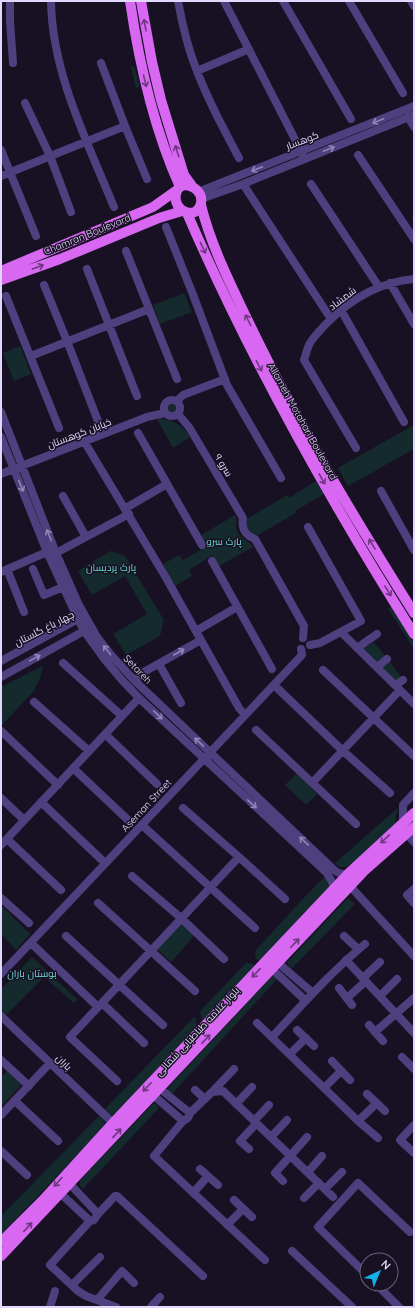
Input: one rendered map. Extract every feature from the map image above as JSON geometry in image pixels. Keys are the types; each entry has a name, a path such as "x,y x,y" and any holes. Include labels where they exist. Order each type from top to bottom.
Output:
{"main road":[{"path":"130,1 140,62 150,100 178,188 175,195 176,204 185,212 193,213 198,210 198,196 188,185 178,188"},
{"name":"Allameh Motahari Boulevard","path":"141,1 152,62 161,100 184,175 198,196 204,219 214,236 234,292 268,362 333,480 414,613"},
{"name":"Chamran Boulevard","path":"1,272 153,207 178,188"},
{"path":"153,207 160,210 161,215 159,218"},
{"name":"Chamran Boulevard","path":"1,272 60,259 159,218 185,212"},
{"name":"Allameh Motahari Boulevard","path":"185,212 258,365 325,484 414,634"},
{"name":"بلوار علامه طباطبایی شمالی","path":"1,1256 156,1092 272,964 331,892 349,873 414,813"},
{"name":"بلوار علامه طباطبایی شمالی","path":"1,1242 42,1201 113,1123 364,871 410,830"}],"street":[{"path":"10,1 13,64"},
{"path":"51,1 57,54 69,94 114,207"},
{"path":"178,1 182,24 197,71 208,99 239,158"},
{"path":"224,1 303,154"},
{"path":"284,1 351,119"},
{"path":"349,1 403,93"},
{"path":"412,1 414,6"},
{"path":"197,71 249,49"},
{"path":"100,62 147,180"},
{"path":"25,103 50,156 71,212"},
{"name":"کوهسار","path":"198,196 303,154 414,106"},
{"path":"411,116 414,127"},
{"name":"کوهسار","path":"198,196 243,184 303,154 411,116"},
{"path":"1,176 125,126"},
{"path":"1,150 36,236"},
{"path":"358,155 414,239"},
{"path":"243,184 331,319"},
{"path":"311,184 379,287"},
{"path":"166,227 224,379 281,478"},
{"path":"126,251 177,379"},
{"path":"87,269 137,396"},
{"name":"شمشاد","path":"356,448 304,360 310,344 322,328 341,310 364,294 379,287 400,280 414,279"},
{"path":"390,283 414,324"},
{"path":"44,285 68,342 103,434"},
{"path":"6,296 59,428"},
{"path":"31,356 149,309"},
{"path":"341,310 404,422"},
{"path":"177,401 183,395 224,379"},
{"path":"172,399 177,401 180,406 180,411 178,414 170,416 165,413 164,405 167,401 172,399"},
{"name":"Setareh","path":"1,412 18,468 47,552 84,631 113,670 139,698 204,759 329,871 345,875 349,873"},
{"name":"خیابان کوهستان","path":"1,474 147,417 165,413"},
{"name":"سرو ۹","path":"178,414 189,427 243,518 242,523 244,531 248,536 255,539 304,626 303,638"},
{"path":"138,433 202,545"},
{"name":"Setareh","path":"1,437 18,468 79,605 97,637 135,681 210,752 329,871"},
{"path":"84,441 165,576 239,708 245,715"},
{"path":"56,553 86,537 167,484"},
{"path":"381,491 414,550"},
{"path":"63,496 86,537"},
{"path":"308,527 361,621 320,643 310,645 307,650 301,649 298,644 303,638 308,640 310,645"},
{"path":"24,612 3,571 47,552"},
{"path":"212,561 272,669"},
{"path":"33,569 44,595 63,587"},
{"path":"196,630 237,607"},
{"name":"چهار باغ گلستان","path":"1,662 78,619 88,621 84,631 1,677"},
{"path":"341,632 414,704"},
{"path":"357,648 377,634"},
{"path":"135,681 142,673 201,640"},
{"name":"Aseman Street","path":"1,974 302,655 301,649"},
{"path":"377,667 387,659"},
{"path":"63,662 122,716"},
{"path":"158,664 181,703"},
{"path":"323,670 414,756"},
{"path":"312,783 373,718 403,680"},
{"path":"274,685 342,750 390,793"},
{"path":"61,890 4,842 139,698"},
{"path":"34,702 89,751"},
{"path":"256,730 356,824"},
{"path":"1,731 58,785"},
{"path":"105,734 157,784"},
{"path":"73,768 128,820"},
{"path":"404,822 403,805 414,793"},
{"path":"1,798 24,820"},
{"path":"41,802 105,863"},
{"path":"183,808 285,899"},
{"path":"142,825 255,928"},
{"path":"410,830 414,842"},
{"path":"117,1082 70,1037 239,857"},
{"path":"329,871 334,889 331,892"},
{"path":"132,876 181,918 224,959"},
{"path":"350,886 414,956"},
{"path":"414,889 407,895 414,904"},
{"path":"1,898 29,923"},
{"path":"98,903 195,991"},
{"path":"66,936 163,1025"},
{"path":"344,936 358,949"},
{"path":"30,943 144,1043"},
{"path":"272,1037 312,993 365,944"},
{"path":"346,960 414,1032"},
{"path":"346,998 380,962"},
{"path":"272,964 312,993"},
{"path":"272,964 306,1001"},
{"path":"380,996 397,979"},
{"path":"338,988 352,1005"},
{"path":"375,1032 414,998"},
{"name":"باران","path":"1,1016 113,1123"},
{"path":"257,1023 358,1122 378,1138"},
{"path":"369,1025 383,1041"},
{"path":"297,1030 314,1046"},
{"path":"290,1054 306,1038"},
{"path":"402,1057 413,1065"},
{"path":"1,1060 29,1086"},
{"path":"332,1061 350,1080"},
{"path":"1,1116 50,1063"},
{"path":"234,1068 190,1113 190,1116 183,1121 154,1156 265,1260"},
{"path":"324,1088 341,1071"},
{"path":"236,1104 252,1087"},
{"path":"195,1090 205,1099"},
{"path":"156,1092 190,1113"},
{"path":"156,1092 183,1121"},
{"path":"212,1092 223,1092 333,1197"},
{"path":"367,1094 385,1111"},
{"path":"15,1100 58,1141"},
{"path":"358,1122 377,1103"},
{"path":"249,1149 240,1141 269,1105"},
{"path":"271,1137 287,1120"},
{"path":"414,1125 400,1140 414,1153"},
{"path":"283,1181 275,1173 307,1137"},
{"path":"1,1151 27,1175"},
{"path":"308,1172 322,1156"},
{"path":"200,1169 218,1185"},
{"path":"325,1189 342,1172"},
{"path":"193,1193 208,1176"},
{"path":"69,1183 98,1214"},
{"path":"304,1198 319,1183"},
{"path":"359,1267 318,1227 358,1183 410,1232"},
{"path":"60,1193 90,1221"},
{"path":"116,1307 82,1294 50,1265 115,1196 117,1196 203,1276"},
{"path":"234,1200 252,1216"},
{"path":"227,1225 244,1209"},
{"path":"292,1251 352,1307"},
{"path":"72,1286 100,1257"},
{"path":"97,1300 122,1271 134,1283"},
{"path":"50,1307 55,1291"},
{"path":"384,1292 399,1307"},
{"path":"151,1307 160,1297"}],"green space":[{"path":"134,66 140,87 136,88 131,67"},
{"path":"184,293 192,312 160,324 153,305"},
{"path":"20,346 31,374 14,381 3,353"},
{"path":"169,403 173,403 175,404 175,412 169,413 166,410 166,406"},
{"path":"161,418 178,424 190,437 173,448 157,419"},
{"path":"414,425 414,449 348,486 338,468"},
{"path":"316,481 324,494 295,511 296,513 258,535 248,531 245,524 247,519 287,495 289,498"},
{"name":"پارک سرو","path":"235,515 237,531 253,547 219,566 213,555 189,570 192,576 175,586 163,564 179,555 183,560 207,546 201,535"},
{"name":"پارک پردیسان","path":"110,551 125,556 164,620 160,636 126,655 113,634 147,614 125,576 92,595 78,571"},
{"path":"391,607 414,643 414,649 388,609"},
{"path":"374,642 386,657 376,664 362,649"},
{"path":"389,661 402,678 395,683 379,667"},
{"path":"43,666 40,679 33,692 1,726 1,687"},
{"path":"297,773 317,794 306,805 285,785"},
{"path":"400,806 397,813 396,825 353,864 339,867 335,863"},
{"path":"325,876 329,887 327,892 260,961 256,959 256,950"},
{"path":"348,898 355,904 292,968 289,966 287,962"},
{"path":"1,905 30,934 16,950 1,934"},
{"path":"181,922 195,935 171,962 157,949"},
{"name":"بوستان باران","path":"32,957 78,1000 74,1003 44,977 4,1017 1,1013 1,989"},
{"path":"246,963 254,964 256,968 203,1024 200,1013 201,1010"},
{"path":"274,974 278,978 172,1094 166,1090"},
{"path":"194,1017 196,1018 197,1032 115,1116 111,1115 105,1109"},
{"path":"7,1071 21,1085 1,1107 1,1078"},
{"path":"154,1103 158,1106 158,1109 83,1189 80,1186 80,1180"},
{"path":"99,1116 106,1124 1,1235 1,1216"}]}
